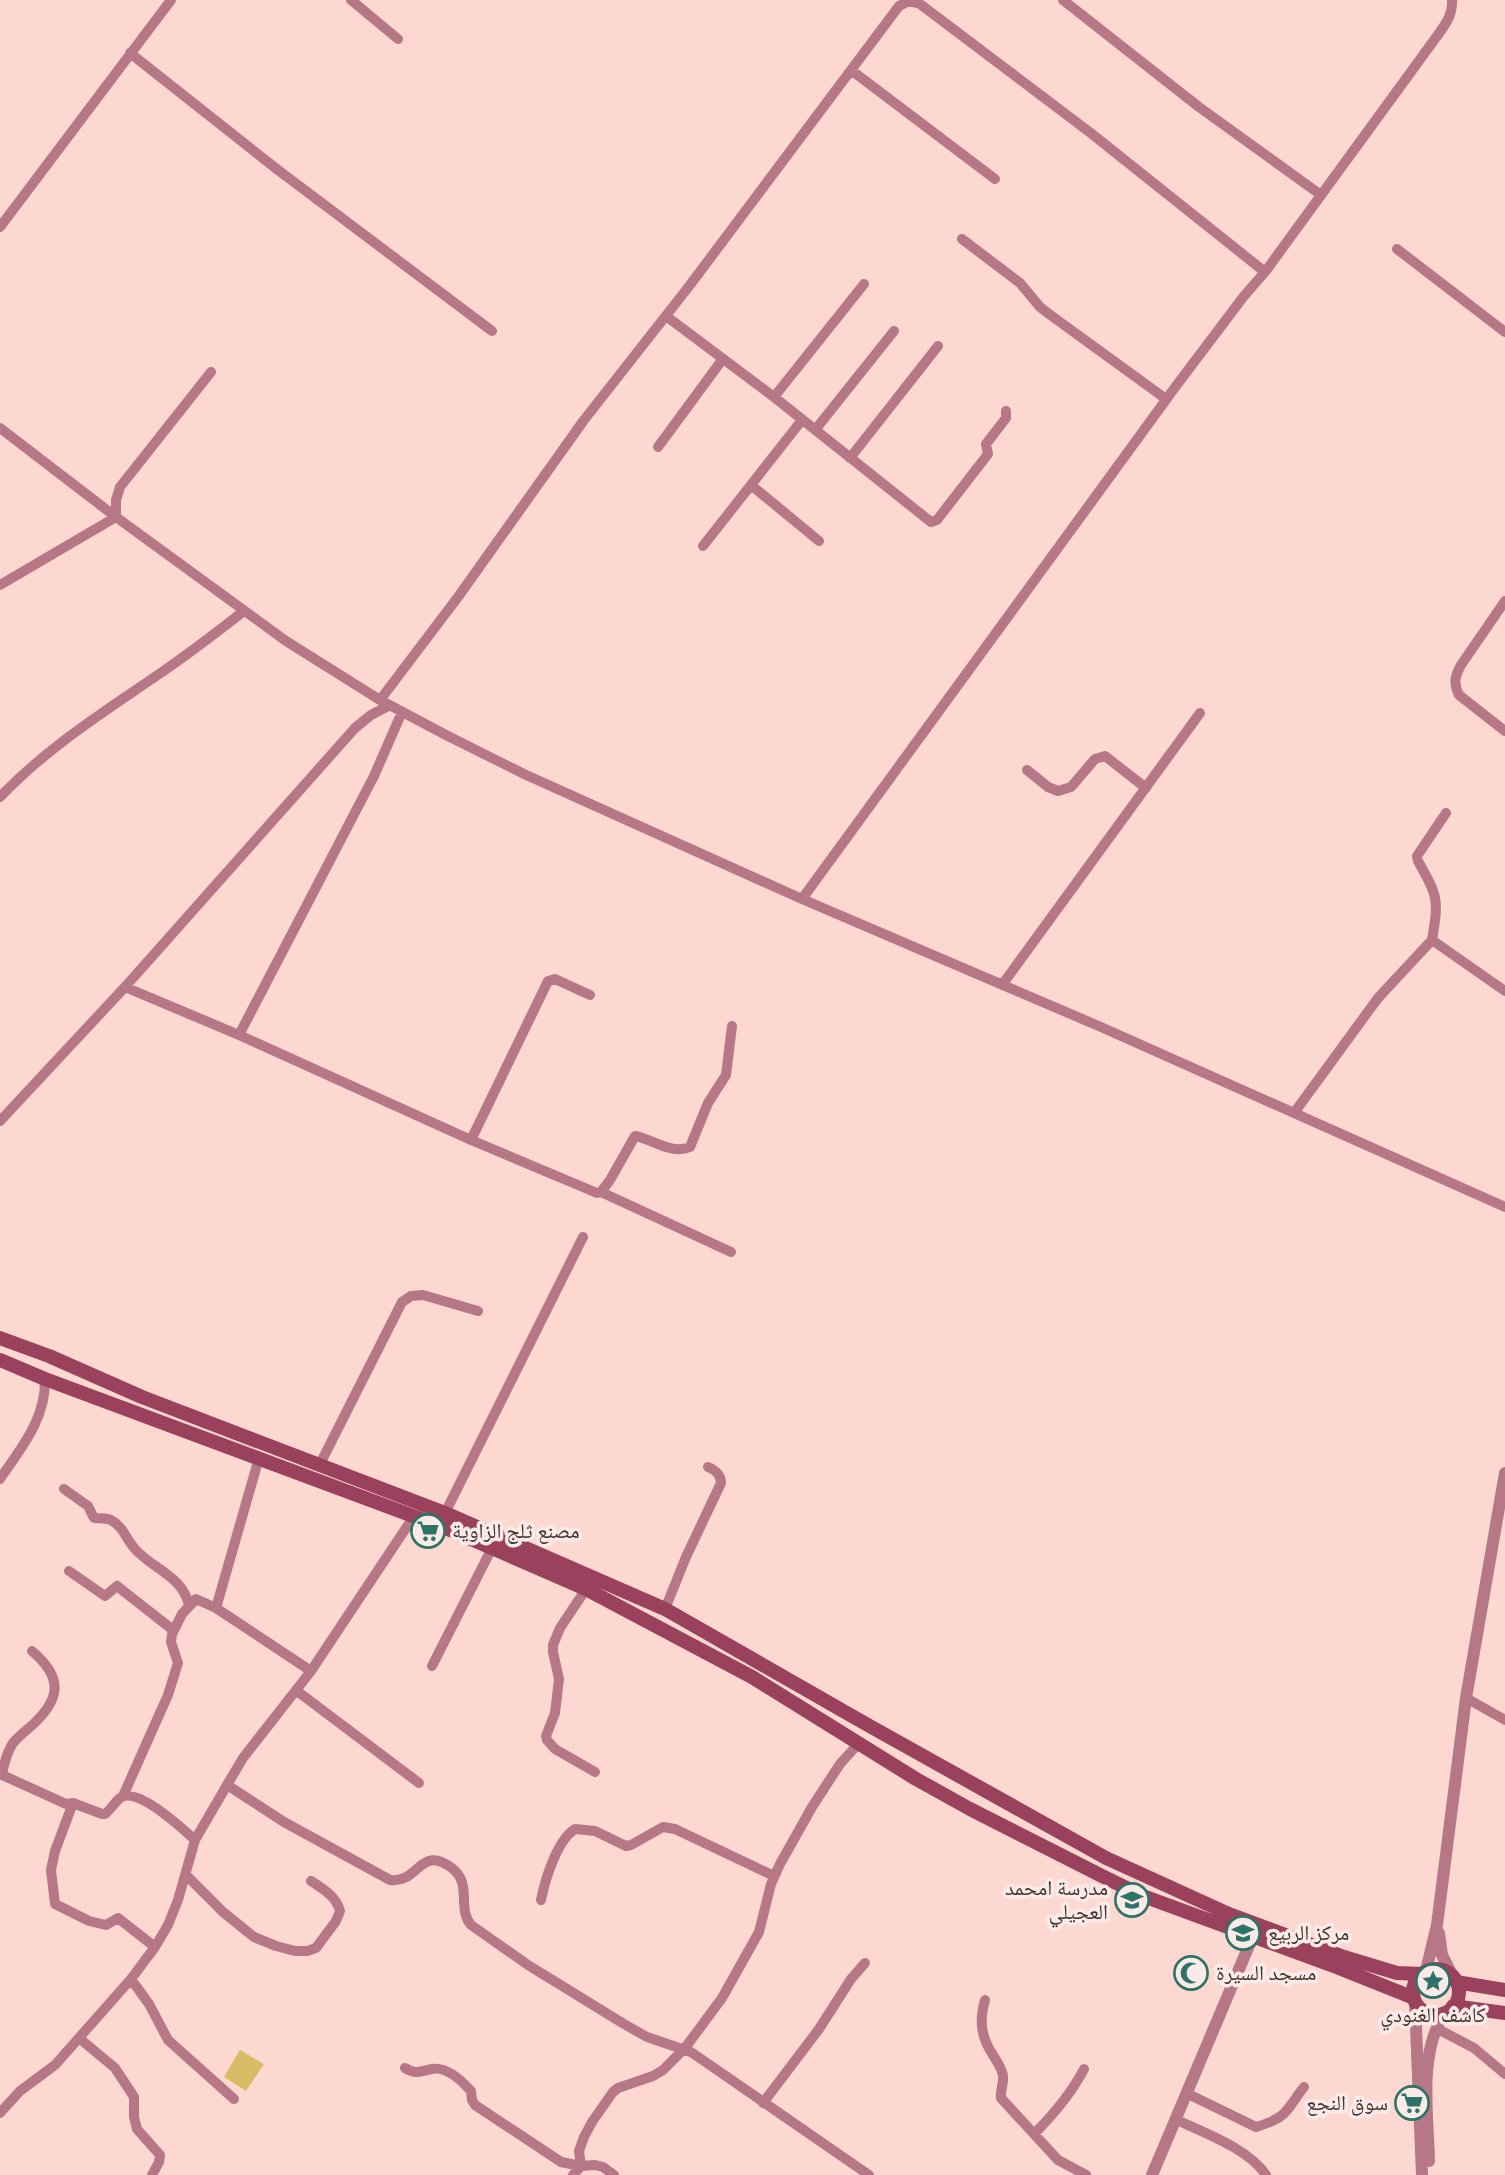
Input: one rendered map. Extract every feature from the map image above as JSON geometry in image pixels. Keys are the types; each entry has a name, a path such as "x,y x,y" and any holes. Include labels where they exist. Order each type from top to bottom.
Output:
{"main road":[{"path":"0,1338 49,1356 142,1397 444,1513 665,1609 1106,1858 1229,1914 1256,1931 1415,2001 1422,2010 1430,2014 1448,2010 1505,2013"},
{"path":"0,1360 414,1516 586,1589 752,1677 970,1809 1143,1896 1397,1973 1437,1969 1454,1979 1505,1990"},
{"path":"1415,2001 1413,1988 1424,1972"},
{"path":"1448,2010 1458,1993 1454,1979"}],"street":[{"path":"0,227 171,0"},
{"path":"351,0 398,39"},
{"path":"889,0 896,10"},
{"path":"1063,0 1199,107 1321,195"},
{"path":"802,899 1166,399 1265,272 1440,32 1449,18 1452,0"},
{"path":"0,1121 125,987 355,728 385,703 584,420 666,316 896,10 909,1 920,4 1092,134 1265,272"},
{"path":"130,54 492,331"},
{"path":"851,70 995,179"},
{"path":"962,239 1020,283 1040,307 1166,399"},
{"path":"1397,249 1505,332"},
{"path":"774,397 864,285"},
{"path":"666,316 774,397 933,523 988,454 986,444 1006,418 1006,411"},
{"path":"815,430 894,331"},
{"path":"850,458 938,346"},
{"path":"657,447 722,360"},
{"path":"116,517 116,500 120,487 211,372"},
{"path":"703,546 802,419"},
{"path":"0,428 286,641 402,712 524,774 802,899 1505,1207"},
{"path":"751,485 819,541"},
{"path":"0,585 116,517"},
{"path":"1505,601 1461,665 1454,686 1459,695 1505,731"},
{"path":"0,797 45,754 84,724 164,671 244,611"},
{"path":"239,1035 374,776 402,712"},
{"path":"1002,985 1200,713"},
{"path":"1027,770 1058,791 1071,787 1095,759 1105,756 1146,788"},
{"path":"1294,1113 1378,998 1432,940 1437,909 1436,897 1417,856 1446,813"},
{"path":"1432,940 1505,991"},
{"path":"471,1140 548,981 555,979 590,995"},
{"path":"125,987 239,1035 471,1140 592,1191 601,1192 731,1252"},
{"path":"601,1192 635,1136 682,1150 690,1146 708,1103 726,1076 732,1026"},
{"path":"444,1513 583,1237"},
{"path":"319,1466 402,1302 411,1296 423,1296 478,1311"},
{"path":"0,1479 37,1423 43,1405 45,1379"},
{"path":"216,1608 259,1458"},
{"path":"665,1609 721,1483 718,1473 708,1467"},
{"path":"1424,1972 1437,1925 1466,1698 1505,1473"},
{"path":"64,1489 88,1506 94,1518 109,1519 124,1531 132,1547 148,1563 161,1569 175,1581 187,1595 188,1606"},
{"path":"0,2113 20,2091 55,2065 131,1979 155,1947 168,1925 187,1876 186,1869 195,1840 243,1758 297,1691 414,1516"},
{"path":"432,1667 492,1548"},
{"path":"69,1571 105,1596 117,1586 173,1630"},
{"path":"586,1589 560,1628 553,1644 559,1679 555,1713 546,1736 555,1749 595,1772"},
{"path":"33,1651 53,1673 50,1707 10,1747 1,1774 66,1804 73,1803 105,1814 124,1796 168,1695 178,1664 171,1642 173,1630 188,1606 196,1599 216,1608 311,1671"},
{"path":"297,1691 419,1783"},
{"path":"1466,1698 1505,1720"},
{"path":"573,2175 581,2165 579,2151 584,2137 613,2092 653,2076 673,2061 722,1998 759,1932 774,1876 812,1807 840,1764 859,1743"},
{"path":"227,1785 284,1822 390,1880 399,1881 430,1860 447,1865 458,1873 463,1881 466,1919 471,1925 528,1965 624,2024 647,2037 685,2048 869,2175"},
{"path":"124,1796 132,1796 154,1806 195,1840"},
{"path":"73,1803 55,1851 51,1870 55,1904 89,1922 106,1926 118,1919 155,1947"},
{"path":"541,1900 561,1845 571,1831 581,1829 595,1831 626,1846 663,1827 676,1829 774,1876"},
{"path":"187,1876 223,1912 254,1937 276,1946 307,1951 316,1948 340,1911 333,1897 311,1881"},
{"path":"1437,1925 1442,1955 1454,1979"},
{"path":"1152,2175 1256,1931"},
{"path":"763,2103 865,1963"},
{"path":"131,1979 149,2004 168,2039 234,2099"},
{"path":"985,2000 981,2026 987,2045 1004,2078 1001,2098 1059,2160 1086,2175"},
{"path":"1415,2001 1429,2175"},
{"path":"1422,2175 1423,2092 1428,2057 1436,2028 1448,2010"},
{"path":"1436,2028 1474,2048 1505,2074"},
{"path":"79,2038 116,2068 134,2097 137,2129 159,2155 159,2162 152,2175"},
{"path":"405,2068 412,2073 435,2068 448,2071 471,2091 471,2100 475,2105 561,2162 595,2165 614,2175"},
{"path":"1034,2134 1074,2089 1084,2069"},
{"path":"1186,2093 1256,2127 1279,2119 1304,2087"},
{"path":"1175,2119 1248,2155 1266,2175"}],"shaded area":[{"path":"240,2050 264,2064 246,2091 224,2077"}],"place":[{"name":"مصنع ثلج الزاوية","path":"428,1531"},
{"name":"مدرسة امحمد العجيلي","path":"1132,1900"},
{"name":"مركز الربيع","path":"1243,1933"},
{"name":"مسجد السيرة","path":"1191,1973"},
{"name":"كاشف الغنودي","path":"1433,1981"},
{"name":"سوق النجع","path":"1412,2103"}]}
